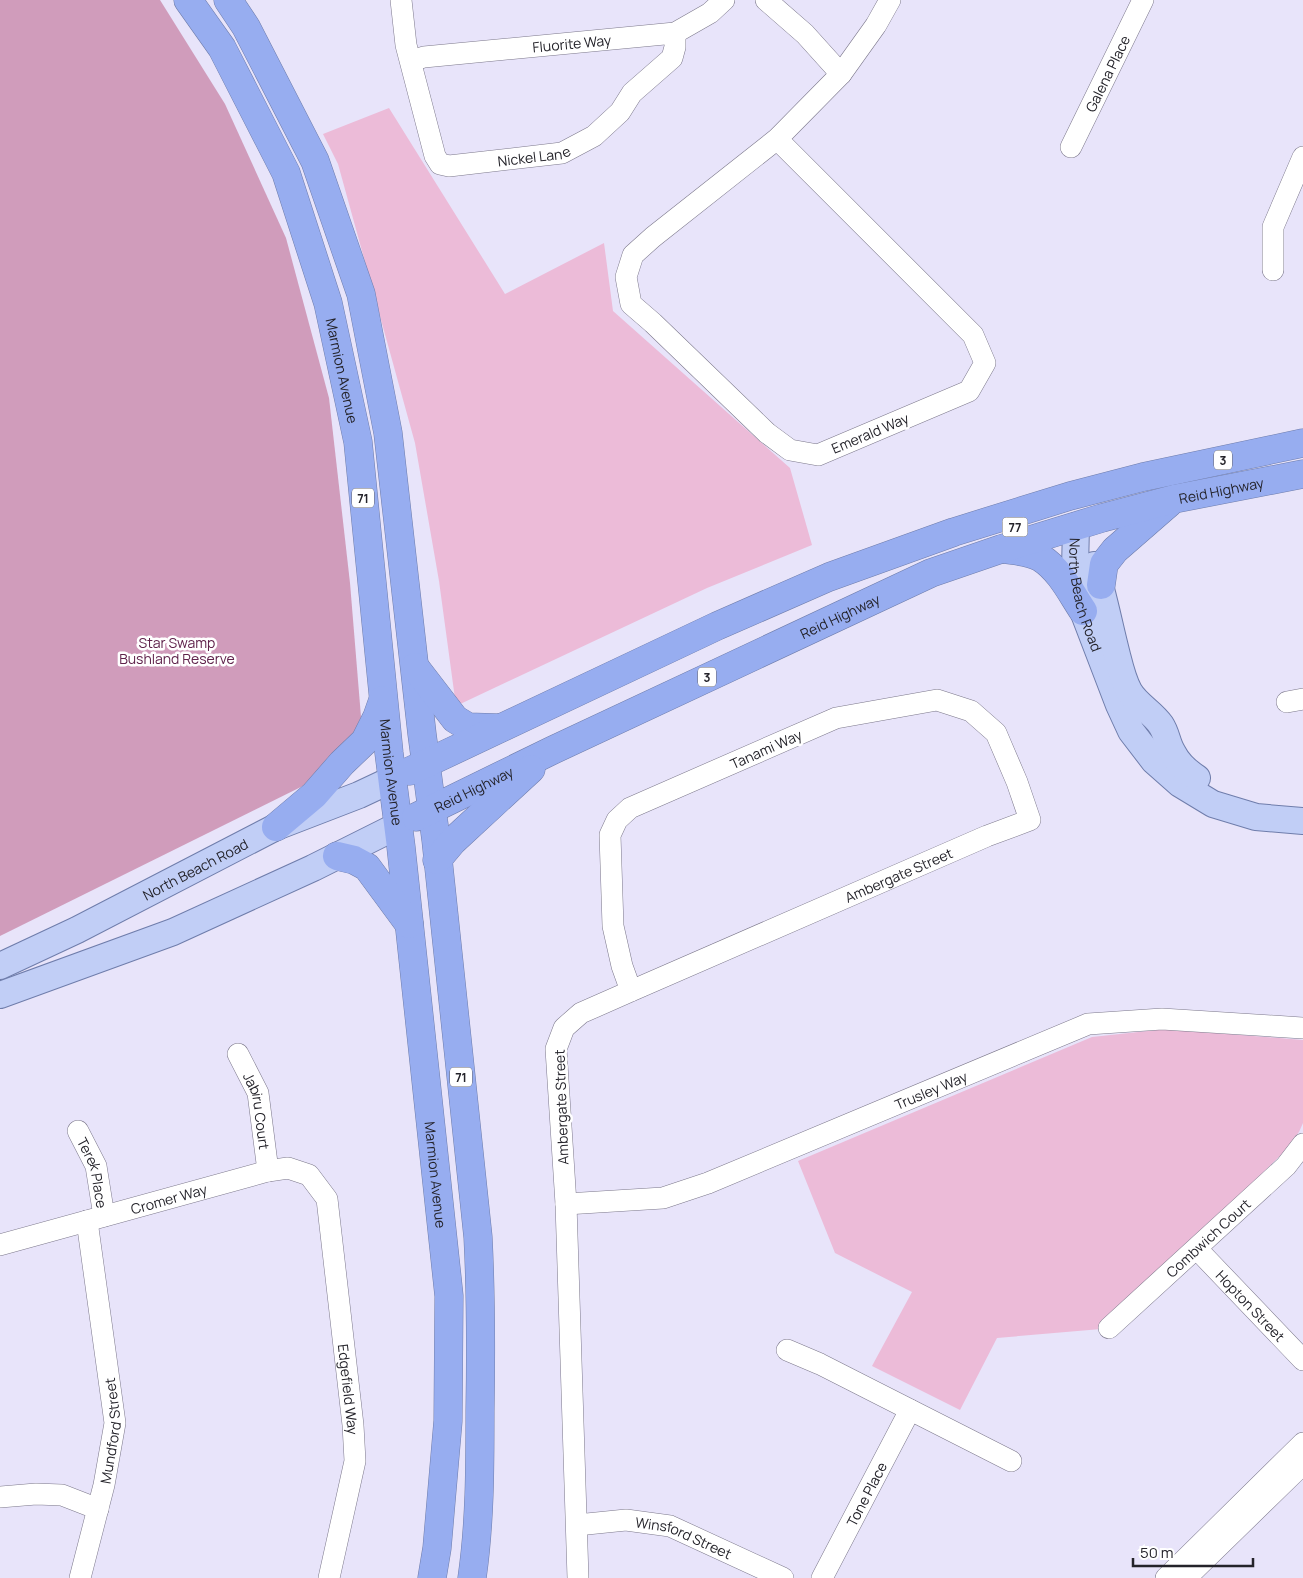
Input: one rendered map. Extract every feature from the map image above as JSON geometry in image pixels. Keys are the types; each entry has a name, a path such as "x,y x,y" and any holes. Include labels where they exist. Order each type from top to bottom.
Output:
{"highway":[{"name":"Marmion Avenue","path":"188,0 222,48 286,173 328,303 358,442 389,752 410,925 449,1296 448,1421 437,1548 432,1578"},
{"name":"71","path":"228,0 246,27 314,161 362,294 388,433 432,809 474,1199 481,1294 480,1484 476,1550 472,1578"},
{"name":"Reid Highway","path":"393,779 717,626 830,577 954,532 1070,496 1143,477 1303,443"},
{"name":"Reid Highway","path":"399,826 553,750 931,573 1076,526 1174,499 1303,474"},
{"path":"1076,526 1099,507 1143,477"},
{"path":"1101,585 1104,564 1115,550 1174,499"},
{"name":"77","path":"954,532 994,531 1045,523 1076,526"},
{"path":"1001,549 1025,552 1040,558 1056,571 1082,611"},
{"path":"415,667 455,719 468,727 501,728"},
{"path":"276,827 314,795 342,763 365,741 377,717 384,696"},
{"path":"437,860 453,841 553,750"},
{"path":"337,856 354,860 367,867 410,925"}],"main road":[{"name":"North Beach Road","path":"1076,526 1089,550 1101,585 1115,649 1128,690 1136,701 1160,724 1167,736 1172,752 1184,768 1212,787 1236,797 1257,802 1303,808"},
{"name":"North Beach Road","path":"1076,526 1075,569 1082,611 1131,731 1154,761 1180,784 1213,804 1256,817 1303,821"},
{"name":"North Beach Road","path":"0,966 77,930 276,827 366,793 393,779"},
{"path":"0,995 173,932 399,826"}],"street":[{"path":"401,0 406,46 411,61"},
{"name":"Fluorite Way","path":"411,61 424,58 675,33 710,13 724,0"},
{"path":"766,0 805,34 841,74"},
{"name":"Emerald Way","path":"777,139 973,335 985,363 968,390 818,455 790,450 767,433 654,323 631,304 626,277 634,255 653,237 777,139 841,74 876,25 890,0"},
{"name":"Galena Place","path":"1071,147 1143,0"},
{"name":"Nickel Lane","path":"411,61 435,156 440,164 459,165 562,153 594,136 620,112 632,93 672,58 675,47 675,33"},
{"path":"1273,270 1273,227 1303,157"},
{"name":"Tanami Way","path":"631,991 622,966 613,926 610,835 616,820 630,808 836,718 937,700 971,711 996,734 1017,782 1030,820"},
{"name":"Ambergate Street","path":"578,1578 578,1525 566,1204 556,1049 564,1028 581,1013 978,840 1030,820"},
{"name":"Trusley Way","path":"566,1204 663,1198 708,1183 1088,1024 1162,1019 1303,1028"},
{"name":"Jabiru Court","path":"238,1054 258,1093 268,1171"},
{"name":"Terek Place","path":"78,1130 96,1166 96,1219"},
{"name":"Combwich Court","path":"1109,1328 1286,1166 1303,1144"},
{"name":"Cromer Way","path":"0,1245 268,1171 288,1168 309,1175 327,1199"},
{"name":"Edgefield Way","path":"327,1199 353,1425 355,1462 329,1578"},
{"name":"Mundford Street","path":"80,1578 104,1485 116,1423 96,1219"},
{"name":"Hopton Street","path":"1197,1249 1303,1360"},
{"path":"787,1350 820,1364 1011,1460"},
{"name":"Tone Place","path":"822,1578 910,1410"},
{"path":"1166,1578 1303,1443"},
{"path":"1186,1578 1303,1464"},
{"path":"0,1497 36,1494 62,1495 98,1509"},
{"name":"Winsford Street","path":"578,1525 626,1520 670,1526 784,1578"}],"shaded area":[{"path":"389,108 505,294 604,243 613,311 790,468 812,545 707,588 456,706 439,581 415,443 338,164 323,134"},
{"path":"1166,1029 1303,1040 1303,1123 1299,1132 1283,1153 1101,1329 997,1338 960,1410 872,1366 912,1292 835,1253 798,1161 1092,1037"}],"green space":[{"name":"Star Swamp Bushland Reserve","path":"0,0 160,0 225,104 286,238 329,398 350,583 361,717 348,746 313,781 0,936"}]}
